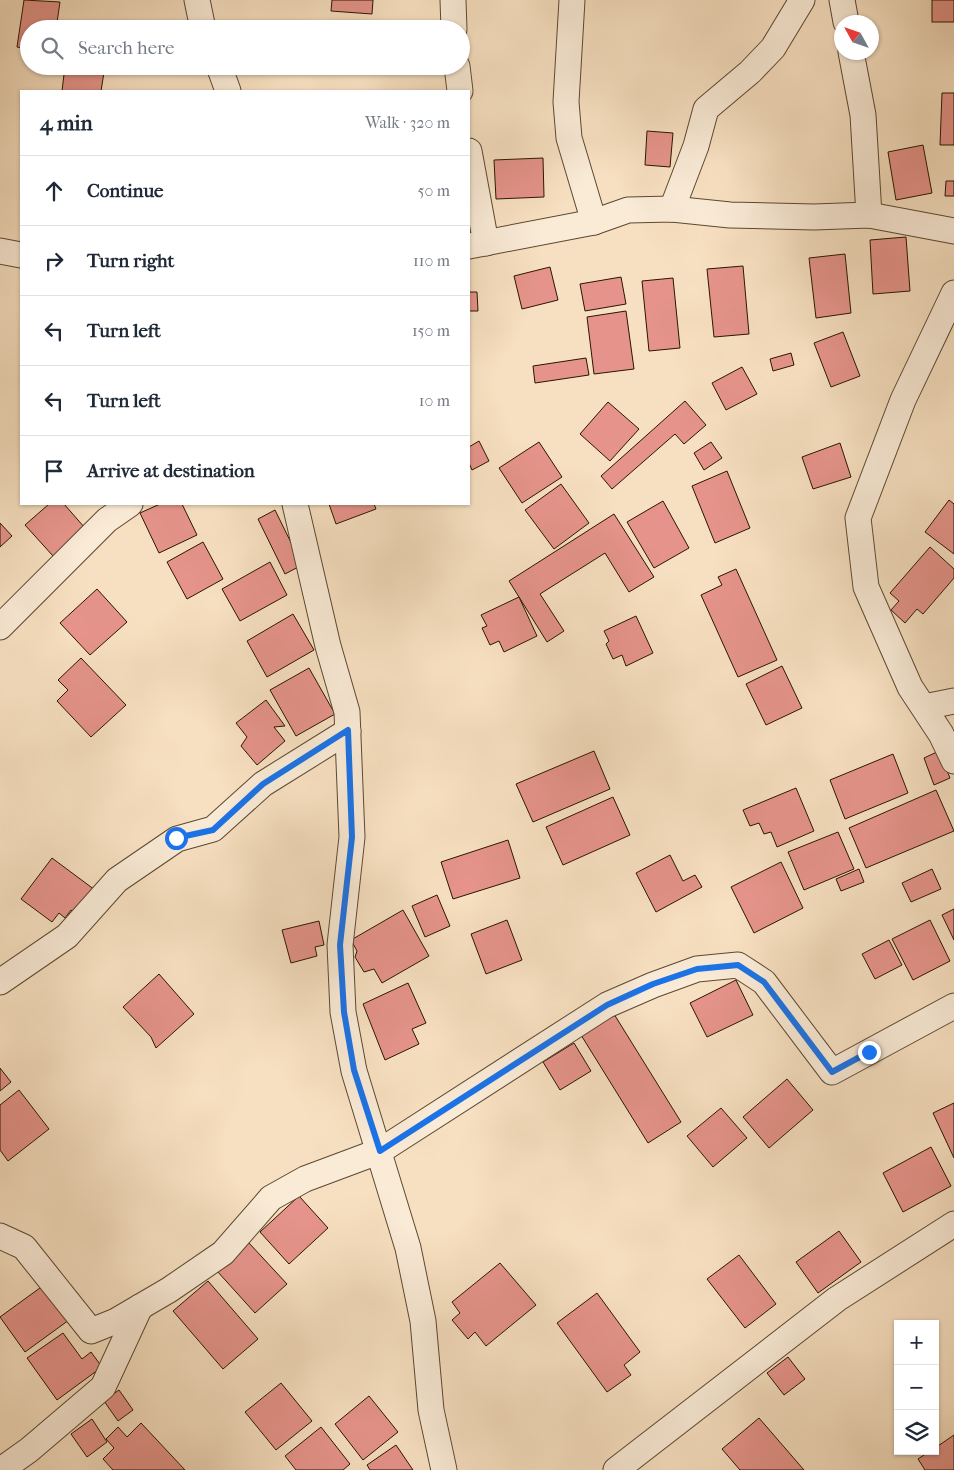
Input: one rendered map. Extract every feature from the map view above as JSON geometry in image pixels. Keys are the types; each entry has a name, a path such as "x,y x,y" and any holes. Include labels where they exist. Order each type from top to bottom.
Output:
{"street":[{"path":"196,0 201,20"},
{"path":"453,0 454,20"},
{"path":"572,0 566,102 569,138 594,222"},
{"path":"672,209 696,146 706,108 750,72 774,48 802,0"},
{"path":"842,0 845,15"},
{"path":"853,60 863,115 869,215"},
{"path":"222,75 228,90"},
{"path":"458,75 460,90"},
{"path":"470,162 477,244 594,222 628,210 672,209 739,215 814,217 869,215 954,231"},
{"path":"0,251 20,255"},
{"path":"954,293 948,322 903,400 858,518 866,587 910,687 924,707 954,761"},
{"path":"0,627 107,520 129,505"},
{"path":"296,505 328,646 347,712 352,837 340,945 344,1012 354,1070 408,1248 423,1320 431,1410 444,1470"},
{"path":"924,707 954,701"},
{"path":"0,982 67,936 117,880 176,838 213,830 263,784 348,730"},
{"path":"0,1236 24,1248 91,1331 116,1321 169,1290 223,1253 271,1198 305,1179 380,1151 607,1005 653,984 697,969 738,965 764,982 832,1072 954,1006"},
{"path":"616,1470 836,1299 952,1229"},
{"path":"1,1470 29,1450 103,1387 140,1307"}],"building":[{"path":"24,0 60,2 57,20 21,20"},
{"path":"332,0 373,0 372,14 331,11"},
{"path":"932,0 954,0 954,22 932,22"},
{"path":"20,27 20,48 17,47"},
{"path":"64,75 104,75 101,90 62,90"},
{"path":"942,93 954,93 954,145 940,145"},
{"path":"647,131 673,133 670,167 645,165"},
{"path":"923,145 932,193 896,200 888,152"},
{"path":"543,158 544,197 496,199 494,160"},
{"path":"946,181 954,181 954,196 945,196"},
{"path":"906,237 910,291 873,294 870,240"},
{"path":"845,254 851,313 816,318 809,258"},
{"path":"743,266 749,334 714,337 707,269"},
{"path":"550,267 558,300 522,309 514,276"},
{"path":"621,277 626,304 585,311 580,284"},
{"path":"673,278 680,348 649,351 642,281"},
{"path":"470,292 477,292 478,311 470,311"},
{"path":"626,311 634,369 594,374 587,317"},
{"path":"843,332 860,376 831,387 814,343"},
{"path":"791,353 794,365 773,371 770,359"},
{"path":"586,358 589,375 535,383 533,366"},
{"path":"742,367 757,394 726,410 712,383"},
{"path":"685,401 706,425 684,444 675,434 612,489 601,476"},
{"path":"608,402 639,429 610,461 580,434"},
{"path":"479,441 489,461 472,470 470,465 470,446"},
{"path":"539,442 562,477 522,503 499,468"},
{"path":"711,442 722,458 704,470 694,453"},
{"path":"840,443 851,477 813,489 802,457"},
{"path":"727,471 750,528 715,543 692,486"},
{"path":"561,484 589,523 554,549 525,510"},
{"path":"949,500 954,504 954,554 925,532"},
{"path":"663,501 689,548 654,568 627,522"},
{"path":"48,505 65,505 85,528 53,556 25,525"},
{"path":"158,505 182,505 197,535 159,553 140,513"},
{"path":"329,505 374,505 376,509 336,524"},
{"path":"275,510 302,565 285,574 258,519"},
{"path":"614,514 654,577 629,592 605,553 540,594 564,631 547,642 509,581"},
{"path":"0,523 12,536 0,547"},
{"path":"203,542 223,579 187,599 167,562"},
{"path":"930,547 954,569 954,578 923,614 917,609 905,623 891,610 899,601 890,593"},
{"path":"270,562 287,595 240,621 222,589"},
{"path":"736,569 777,660 738,677 701,595 722,585 718,577"},
{"path":"97,589 127,622 90,655 60,623"},
{"path":"519,597 537,636 504,652 499,641 490,645 482,628 487,626 481,615"},
{"path":"293,614 314,650 267,677 247,641"},
{"path":"636,616 653,653 626,666 622,655 613,659 606,644 609,641 604,631"},
{"path":"81,658 126,705 91,737 57,701 68,690 58,680"},
{"path":"782,666 802,708 766,725 746,684"},
{"path":"309,668 335,714 296,736 270,690"},
{"path":"266,700 285,726 274,727 285,741 257,765 241,746 247,737 236,723"},
{"path":"594,751 610,789 533,822 516,784"},
{"path":"939,751 950,778 934,785 924,758"},
{"path":"893,754 908,793 845,819 830,780"},
{"path":"796,788 814,831 777,847 771,832 764,834 759,823 750,826 743,810"},
{"path":"936,790 954,831 866,868 849,828"},
{"path":"613,797 630,835 563,865 546,827"},
{"path":"838,832 854,869 804,890 788,852"},
{"path":"508,840 520,878 453,899 441,862"},
{"path":"670,855 683,881 695,875 702,887 656,912 636,873"},
{"path":"52,858 95,890 77,915 71,910 65,918 59,913 52,922 21,899"},
{"path":"781,862 803,908 754,933 731,887"},
{"path":"859,869 864,882 841,891 836,879"},
{"path":"932,869 941,889 911,902 902,883"},
{"path":"437,895 450,926 425,937 412,906"},
{"path":"954,909 954,940 942,915"},
{"path":"403,910 429,956 382,983 374,969 364,972 355,957 357,951 351,940"},
{"path":"507,920 522,960 486,974 471,934"},
{"path":"930,920 950,961 913,980 892,939"},
{"path":"319,921 324,945 315,947 317,956 291,963 282,930"},
{"path":"889,940 902,965 875,979 862,954"},
{"path":"159,974 194,1014 156,1048 151,1037 123,1007"},
{"path":"736,980 753,1015 707,1037 690,1003"},
{"path":"408,983 426,1023 412,1029 419,1044 385,1060 363,1004"},
{"path":"614,1014 681,1122 648,1143 581,1035"},
{"path":"574,1043 591,1071 560,1090 543,1062"},
{"path":"0,1068 11,1082 0,1091"},
{"path":"787,1079 813,1110 769,1148 743,1117"},
{"path":"19,1090 49,1129 8,1161 0,1150 0,1105"},
{"path":"954,1103 954,1158 933,1113"},
{"path":"721,1108 747,1138 713,1167 687,1136"},
{"path":"931,1147 951,1186 903,1212 883,1173"},
{"path":"299,1196 328,1228 289,1264 260,1232"},
{"path":"839,1231 861,1262 818,1293 796,1262"},
{"path":"249,1243 287,1284 255,1313 217,1271"},
{"path":"739,1255 776,1304 745,1328 707,1279"},
{"path":"500,1263 536,1305 486,1346 475,1332 468,1339 452,1320 460,1313 452,1302"},
{"path":"208,1281 258,1339 223,1369 173,1311"},
{"path":"44,1285 69,1320 25,1352 0,1317"},
{"path":"597,1293 640,1352 624,1365 631,1375 607,1392 557,1323"},
{"path":"63,1333 82,1359 91,1352 102,1367 57,1400 27,1358"},
{"path":"788,1357 805,1379 784,1395 767,1373"},
{"path":"281,1383 312,1421 276,1450 245,1412"},
{"path":"119,1390 133,1410 118,1421 104,1401"},
{"path":"369,1396 398,1432 363,1460 335,1424"},
{"path":"759,1418 804,1470 740,1470 722,1449"},
{"path":"92,1419 107,1442 87,1457 71,1434"},
{"path":"141,1423 185,1470 113,1470 103,1459 114,1448 106,1439 118,1427 127,1437"},
{"path":"321,1427 350,1464 343,1470 296,1470 285,1456"},
{"path":"954,1435 954,1470 925,1470 918,1459 924,1455 939,1455 939,1445"},
{"path":"396,1445 413,1470 370,1470 367,1465"}],"route":[{"path":"176,838 213,830 263,784 348,730 352,837 340,945 344,1012 354,1070 380,1151 607,1005 653,984 697,969 738,965 764,982 780,1000 801,1032 832,1072 869,1052"}]}
